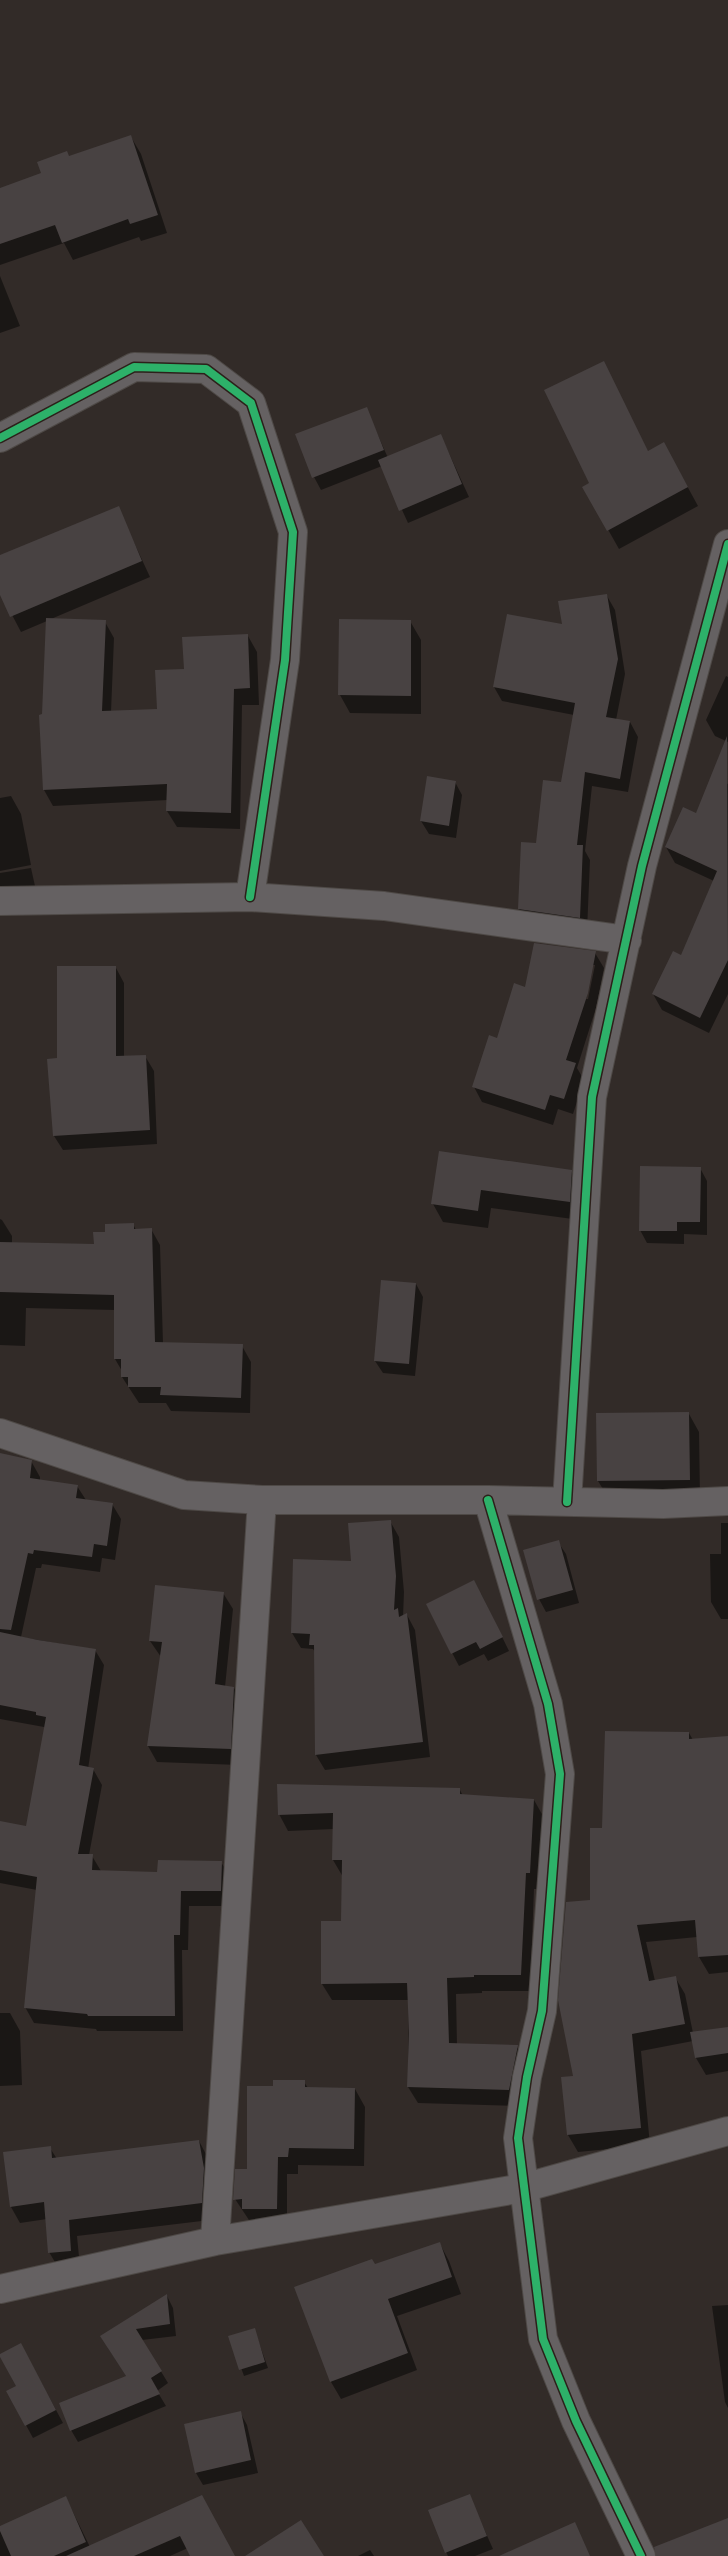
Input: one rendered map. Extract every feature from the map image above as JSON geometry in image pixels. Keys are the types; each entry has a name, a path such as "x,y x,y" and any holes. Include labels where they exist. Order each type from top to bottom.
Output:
{"street":[{"path":"0,438 134,367 206,369 251,403 293,532 285,660 250,897"},
{"path":"567,1502 592,1097 642,866 728,544"},
{"path":"0,901 250,897 384,906 627,940"},
{"path":"0,1433 184,1495 262,1500 488,1500 662,1504 728,1500"},
{"path":"215,2241 262,1500"},
{"path":"488,1500 548,1704 560,1774 542,2011 526,2077 518,2138 543,2339 576,2421 641,2556"},
{"path":"0,2289 215,2241 523,2188 728,2131"}],"building":[{"path":"131,135 158,215 130,224 128,219 62,243 55,225 0,244 0,188 41,173 37,162 67,151 69,156"},
{"path":"604,361 648,451 664,442 688,487 607,531 582,487 589,483 544,390"},
{"path":"367,407 384,450 312,478 295,434"},
{"path":"441,434 462,484 399,511 378,460"},
{"path":"119,506 142,561 10,617 0,595 0,555"},
{"path":"607,594 618,659 606,717 630,721 620,779 585,772 577,845 583,845 580,918 518,909 521,842 536,843 543,780 561,782 575,703 493,687 507,614 562,624 558,601"},
{"path":"46,618 106,620 102,711 157,709 155,670 184,669 182,637 248,634 250,688 234,689 231,813 166,811 167,784 43,790 39,715 42,714"},
{"path":"339,619 411,620 411,696 338,695"},
{"path":"727,736 728,960 700,1018 652,994 673,951 681,955 717,871 665,847 683,807 696,813"},
{"path":"427,776 456,781 449,826 420,821"},
{"path":"534,943 596,951 588,993 566,1060 576,1063 564,1099 550,1095 545,1110 472,1087 489,1035 497,1038 514,983 525,987"},
{"path":"57,966 116,966 116,1056 146,1055 150,1130 53,1136 47,1059 57,1058"},
{"path":"439,1151 572,1170 570,1202 481,1190 478,1211 431,1204"},
{"path":"640,1166 701,1167 700,1222 677,1222 677,1231 639,1231"},
{"path":"134,1223 134,1229 152,1228 155,1342 243,1344 241,1398 160,1395 161,1387 128,1387 128,1377 121,1377 121,1359 114,1359 114,1295 0,1292 0,1242 94,1244 93,1232 105,1232 105,1224"},
{"path":"381,1280 416,1283 409,1364 374,1361"},
{"path":"689,1412 690,1480 597,1481 596,1413"},
{"path":"0,1453 32,1460 30,1478 78,1485 76,1498 113,1503 107,1546 94,1544 92,1557 34,1550 33,1554 28,1553 11,1630 0,1629"},
{"path":"391,1520 396,1576 394,1610 398,1608 399,1617 407,1613 423,1742 315,1755 314,1645 309,1645 310,1634 291,1633 293,1559 351,1561 348,1523"},
{"path":"559,1540 573,1590 537,1600 523,1550"},
{"path":"474,1580 503,1637 480,1649 476,1642 451,1654 426,1604"},
{"path":"155,1585 224,1592 215,1684 234,1687 231,1749 147,1746 162,1642 149,1641"},
{"path":"0,1632 96,1649 79,1765 94,1768 78,1854 93,1854 92,1870 157,1872 158,1860 222,1861 221,1891 181,1891 180,1935 174,1935 175,2016 88,2016 87,2014 24,2008 37,1877 0,1870 0,1821 26,1826 46,1717 36,1715 36,1712 0,1705"},
{"path":"605,1731 689,1732 689,1739 728,1736 728,1955 698,1957 695,1920 637,1925 649,1981 676,1976 685,2024 632,2034 641,2128 567,2135 561,2077 573,2076 558,2000 566,1902 590,1900 590,1828 602,1828"},
{"path":"277,1784 460,1788 460,1794 534,1799 530,1873 526,1873 521,1975 474,1975 474,1977 447,1978 449,2043 518,2045 509,2090 407,2087 409,2033 407,1983 321,1984 321,1921 341,1921 342,1860 332,1860 333,1813 278,1815"},
{"path":"728,2027 728,2053 695,2058 690,2032"},
{"path":"273,2080 305,2080 305,2087 355,2088 354,2149 289,2148 288,2157 278,2157 277,2209 242,2209 242,2199 233,2200 235,2169 247,2169 247,2086 273,2086"},
{"path":"199,2140 204,2168 202,2203 69,2220 71,2251 48,2253 44,2202 10,2207 3,2152 51,2146 52,2158"},
{"path":"440,2242 452,2277 388,2299 408,2353 330,2382 294,2287 372,2259 375,2264"},
{"path":"167,2294 170,2324 136,2329 162,2371 151,2378 160,2394 70,2431 59,2403 126,2376 100,2336"},
{"path":"255,2328 265,2362 239,2370 228,2336"},
{"path":"21,2343 56,2410 25,2426 6,2391 16,2386 0,2357 0,2354"},
{"path":"241,2411 251,2460 195,2473 184,2424"},
{"path":"470,2494 487,2536 445,2553 428,2510"},
{"path":"202,2495 235,2556 190,2556 180,2536 134,2556 66,2556"},
{"path":"66,2496 86,2542 54,2556 11,2556 0,2531 0,2526"},
{"path":"728,2518 728,2556 656,2556 654,2547"},
{"path":"301,2520 324,2556 245,2556"},
{"path":"575,2522 590,2556 499,2556"}],"cycle path":[{"path":"0,438 134,367 206,369 251,403 293,532 285,660 250,897"},
{"path":"567,1502 592,1097 642,866 728,544"},
{"path":"488,1500 548,1704 560,1774 542,2011 527,2077 518,2138 543,2339 576,2421 641,2556"}]}
